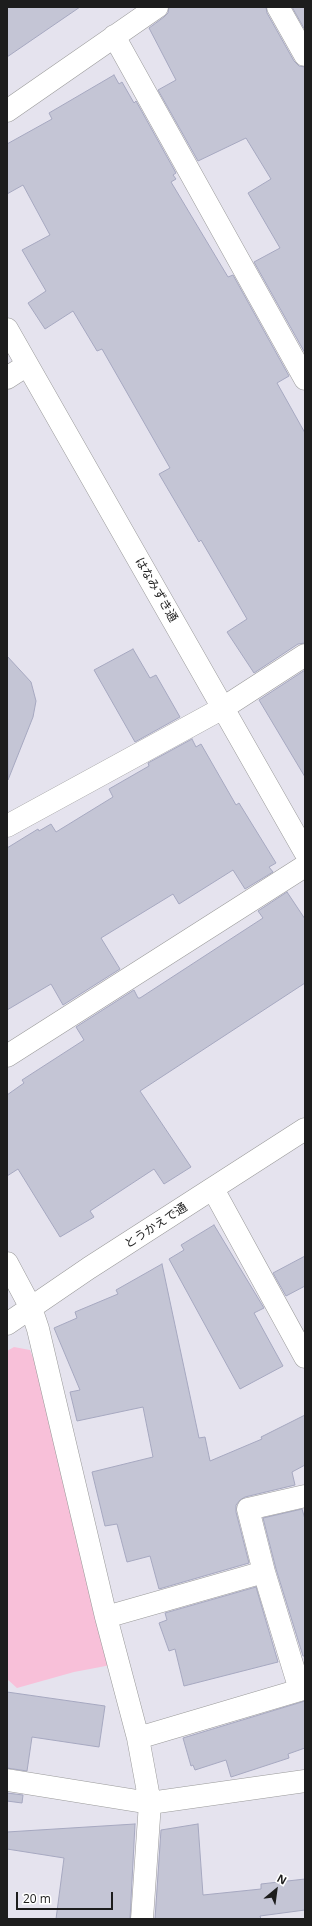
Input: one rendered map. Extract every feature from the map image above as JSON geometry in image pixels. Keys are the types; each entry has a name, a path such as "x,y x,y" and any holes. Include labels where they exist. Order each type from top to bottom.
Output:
{"street":[{"path":"7,111 157,7"},
{"path":"278,7 305,55"},
{"path":"114,36 305,379"},
{"name":"はなみずき通","path":"7,328 305,852"},
{"path":"7,378 27,365"},
{"path":"7,826 223,708 305,656"},
{"path":"7,1056 305,866"},
{"name":"とうかえで通","path":"7,1324 89,1268 305,1129"},
{"path":"213,1189 305,1357"},
{"path":"7,1263 31,1308 40,1336 106,1617 138,1738 150,1803 142,1919"},
{"path":"138,1738 300,1690 264,1572 248,1509 305,1496"},
{"path":"106,1617 264,1572"},
{"path":"7,1780 150,1803 305,1781"}],"shaded area":[{"path":"14,1347 30,1350 37,1368 111,1665 74,1672 17,1688 7,1679 7,1351"}],"building":[{"path":"7,7 80,7 7,57"},
{"path":"169,7 266,7 267,13 294,61 299,66 305,67 305,353 254,262 280,248 248,193 271,179 246,138 198,161 158,90 176,80 149,28 168,13"},
{"path":"292,7 305,7 305,30"},
{"path":"114,75 119,84 122,82 134,103 136,101 176,173 173,175 176,179 171,182 228,277 233,275 289,376 277,383 305,433 305,643 298,644 254,673 227,632 247,619 201,540 199,542 159,474 170,468 102,349 97,351 73,311 45,329 28,303 46,291 22,250 50,235 23,185 7,194 7,144 52,119 49,113"},
{"path":"133,649 150,678 156,675 180,717 135,742 94,670"},
{"path":"7,656 31,682 36,701 33,717 8,780"},
{"path":"305,670 305,777 259,700"},
{"path":"192,739 196,747 201,744 236,805 239,803 276,863 269,867 273,872 245,889 233,870 179,904 173,894 101,938 120,969 63,1005 51,984 7,1010 7,848 38,829 39,831 51,824 56,832 113,797 109,789 149,766 148,763"},
{"path":"287,892 305,919 305,983 140,1091 191,1167 164,1184 154,1169 90,1211 94,1217 60,1237 18,1169 7,1176 7,1095 24,1083 22,1080 84,1040 76,1027 134,990 138,998 140,998 263,918 258,911"},
{"path":"214,1225 264,1308 254,1313 283,1366 240,1389 169,1259 184,1250 181,1245"},
{"path":"305,1256 305,1286 286,1296 273,1273"},
{"path":"162,1264 199,1438 205,1437 210,1461 262,1439 261,1437 305,1415 305,1465 292,1472 295,1485 245,1497 236,1505 236,1512 249,1563 159,1589 150,1556 127,1562 117,1524 105,1526 92,1472 153,1457 143,1407 77,1421 70,1392 80,1390 54,1328 77,1318 75,1312 118,1294 116,1290"},
{"path":"302,1509 305,1519 305,1656 303,1656 276,1569 263,1518"},
{"path":"256,1587 278,1662 184,1686 175,1649 169,1651 159,1623 167,1620 165,1613"},
{"path":"7,1692 105,1706 99,1747 32,1737 27,1771 7,1768"},
{"path":"305,1701 305,1748 288,1754 289,1758 231,1777 226,1760 195,1770 193,1765 191,1766 183,1738"},
{"path":"7,1793 23,1795 22,1803 7,1801"},
{"path":"135,1824 130,1919 56,1919 64,1858 7,1849 7,1832"},
{"path":"198,1824 203,1895 261,1889 261,1884 305,1879 305,1910 260,1916 261,1919 155,1919 161,1830"}]}
